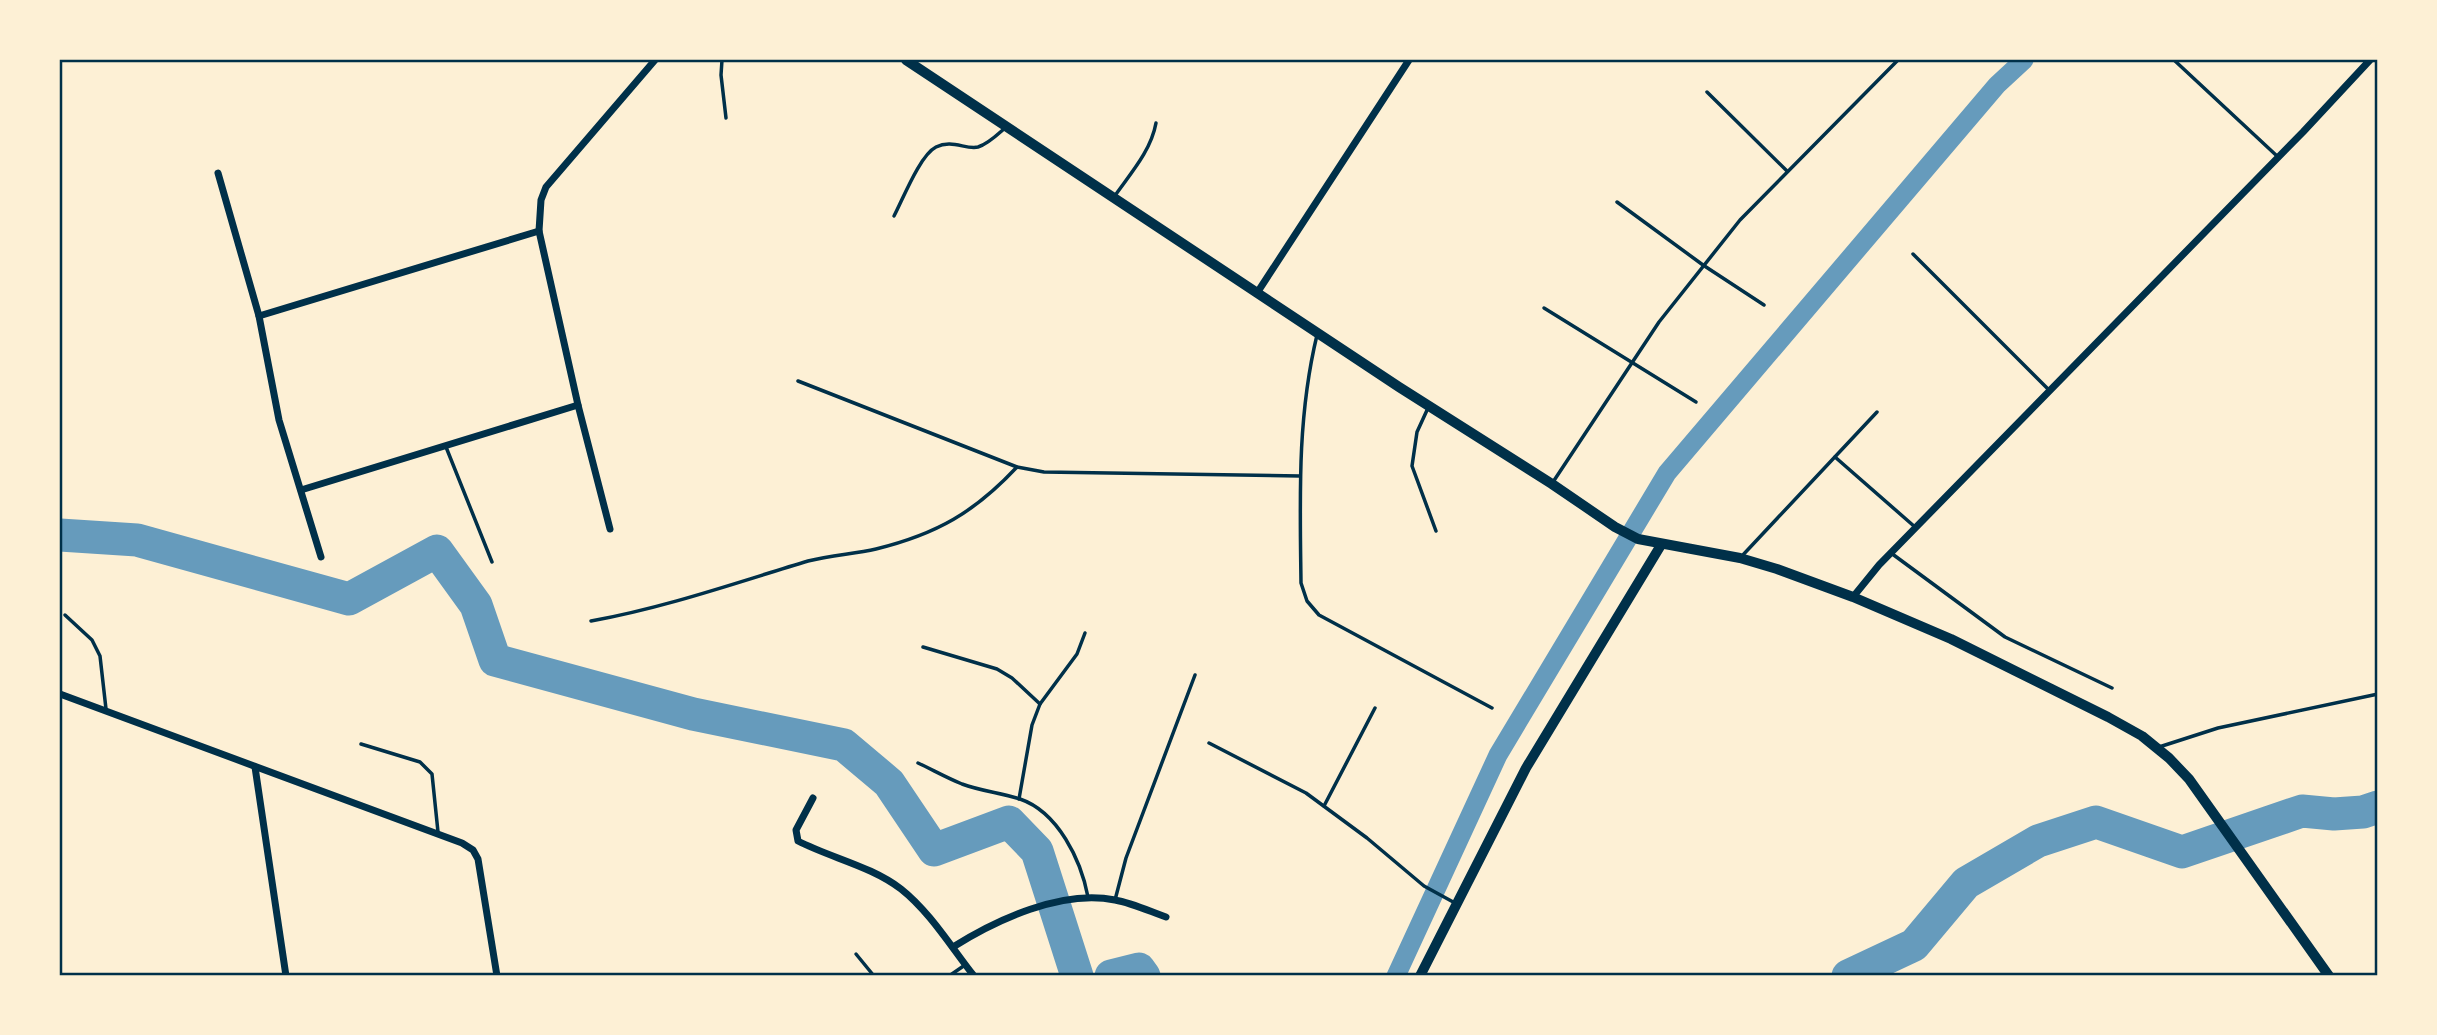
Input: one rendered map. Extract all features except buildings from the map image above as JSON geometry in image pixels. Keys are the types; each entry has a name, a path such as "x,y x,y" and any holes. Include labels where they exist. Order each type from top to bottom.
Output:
{"main road":[{"path":"906,60 1615,527 1638,539 1661,545 1740,558 1853,597 1951,639 2142,736 2189,779 2329,975"}],"street":[{"path":"610,528 578,405 538,231 541,200 546,187 655,60"},
{"path":"1257,293 1409,60"},
{"path":"1853,597 1915,528 2370,60"},
{"path":"218,173 259,316 279,420 321,557"},
{"path":"259,316 538,231"},
{"path":"301,491 578,405"},
{"path":"1420,975 1526,768 1661,545"},
{"path":"60,694 462,843 473,850 478,859 497,975"},
{"path":"255,767 286,975"},
{"path":"813,798 796,830 798,841 864,868 900,888 918,905 974,975"},
{"path":"953,947 1008,916 1064,901 1115,900 1166,917"}],"lane":[{"path":"722,60 726,117"},
{"path":"1552,484 1659,322 1703,265 1740,220 1898,60"},
{"path":"2174,60 2278,157"},
{"path":"1707,92 1787,171"},
{"path":"1113,198 1138,165 1154,136 1156,123"},
{"path":"894,216 926,155 935,147 962,144 976,148 989,142 1006,127"},
{"path":"1617,202 1703,265 1764,305"},
{"path":"1913,254 2050,390"},
{"path":"1544,309 1696,402"},
{"path":"1317,333 1307,376 1301,425 1301,583 1307,601 1319,615 1492,708"},
{"path":"798,381 1017,467 1044,472 1300,476"},
{"path":"1429,406 1417,432 1412,466 1436,531"},
{"path":"1740,558 1877,412"},
{"path":"445,446 492,562"},
{"path":"1835,457 1915,528"},
{"path":"591,621 641,612 823,557 874,549 924,535 968,512 995,491 1017,467"},
{"path":"1891,553 2005,637 2112,688"},
{"path":"65,615 92,640 100,656 106,711"},
{"path":"1019,799 1032,725 1040,704 1077,654 1085,633"},
{"path":"923,647 997,669 1012,678 1040,704"},
{"path":"1115,900 1126,858 1195,675"},
{"path":"2156,748 2218,728 2378,694"},
{"path":"1324,806 1375,708"},
{"path":"1209,743 1306,793 1424,886 1457,904"},
{"path":"361,744 420,762 427,768 432,774 438,834"},
{"path":"918,764 992,794 1019,799 1047,816 1063,836 1085,879 1089,899"},
{"path":"856,954 874,975"},
{"path":"949,975 965,965"}],"waterway":[{"path":"1396,976 1498,755 1667,473 1997,85 2024,60"},
{"path":"60,535 137,540 349,599 437,551 476,605 495,660 693,714 844,745 889,783 934,850 1009,822 1037,851 1077,976"},
{"path":"1848,976 1914,945 1966,883 2038,841 2096,822 2182,852 2302,811 2334,814 2363,812 2378,807"},
{"path":"1111,976 1139,969 1144,976"}]}
